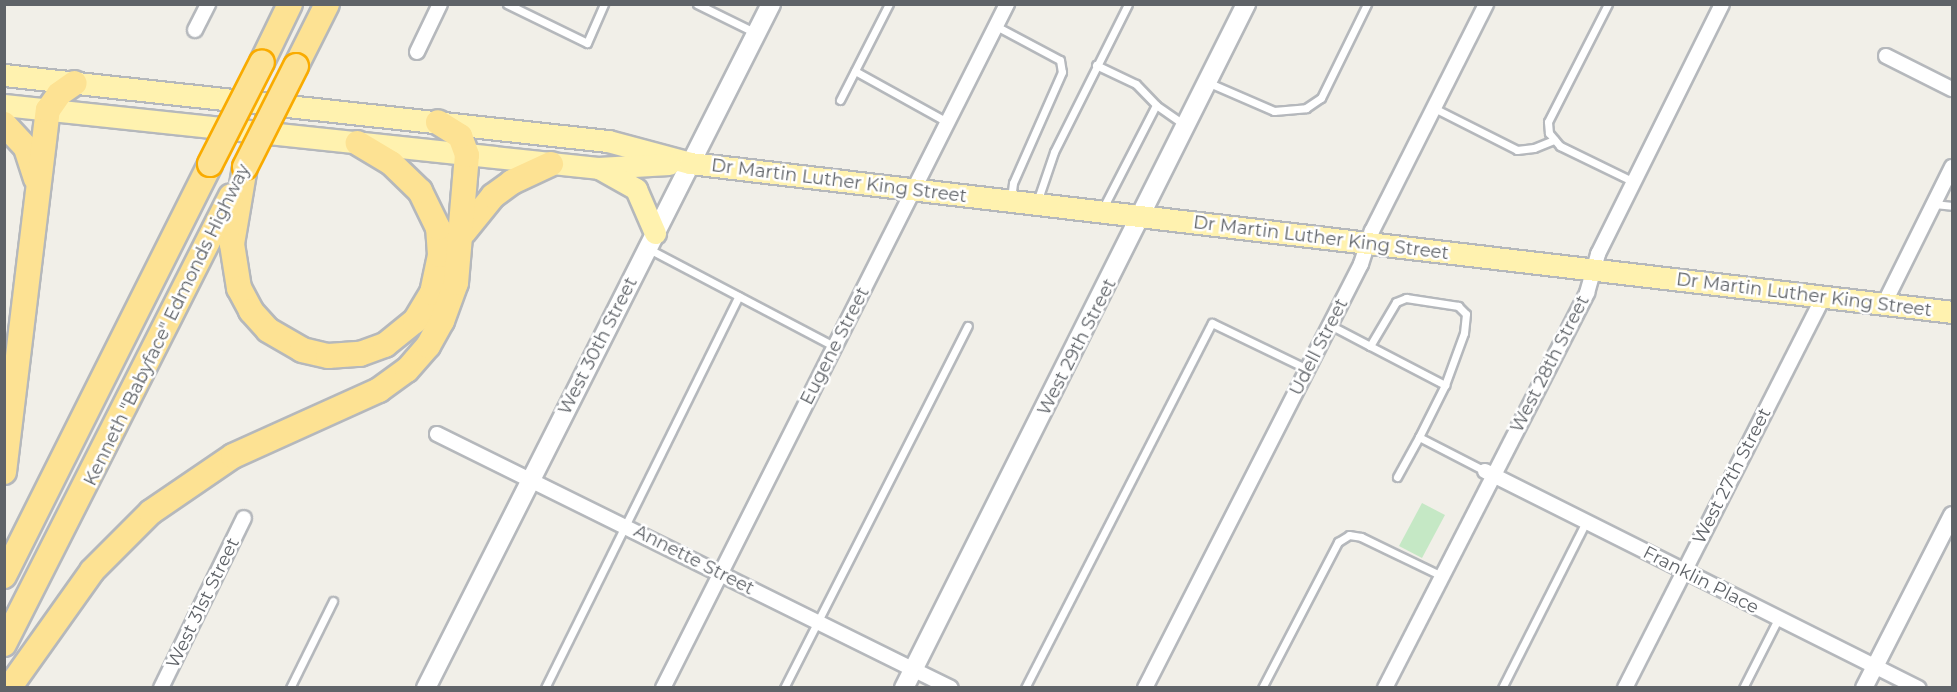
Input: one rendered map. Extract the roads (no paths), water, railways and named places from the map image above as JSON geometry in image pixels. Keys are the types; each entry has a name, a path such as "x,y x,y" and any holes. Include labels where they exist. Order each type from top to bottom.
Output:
{"highway":[{"name":"Kenneth \"Babyface\" Edmonds Highway","path":"4,576 290,4"},
{"name":"Kenneth \"Babyface\" Edmonds Highway","path":"4,644 327,4"},
{"path":"4,472 37,185 48,110 59,94 75,83"},
{"path":"9,687 92,571 158,506 233,456 362,400 407,370 442,321 456,283 463,234 467,155 460,136 438,122"},
{"path":"4,124 26,148 37,185"},
{"path":"246,167 232,244 239,288 251,311 278,338 302,350 328,356 360,354 385,345 415,321 432,293 440,255 438,228 420,191 392,163 358,143"},
{"path":"463,234 474,213 493,196 512,182 551,164"}],"main road":[{"name":"West 30th Street","path":"426,687 771,4"},
{"name":"West 29th Street","path":"904,687 1246,4"},
{"name":"Dr Martin Luther King Street","path":"4,75 608,141 690,163 1953,312"},
{"name":"Dr Martin Luther King Street","path":"4,105 598,168 690,163"},
{"path":"598,168 636,189 651,240"}],"street":[{"path":"195,30 208,4"},
{"path":"417,52 440,4"},
{"name":"Eugene Street","path":"663,687 1007,4"},
{"name":"Udell Street","path":"1145,687 1361,264 1366,243 1486,4"},
{"name":"West 28th Street","path":"1385,687 1442,576 1489,473 1587,293 1593,270 1634,182 1722,4"},
{"path":"1886,56 1953,89"},
{"path":"1884,304 1953,167"},
{"name":"West 27th Street","path":"1626,687 1823,298"},
{"name":"Annette Street","path":"437,434 529,482 626,525 951,687"},
{"name":"Franklin Place","path":"1489,473 1778,619 1919,687"},
{"path":"1864,687 1953,515"},
{"name":"West 31st Street","path":"161,687 244,518"}],"lane":[{"path":"507,4 587,43 604,4"},
{"path":"697,4 756,33"},
{"path":"840,100 889,4"},
{"path":"1036,204 1054,152 1128,4"},
{"path":"1207,82 1274,111 1306,108 1320,98 1367,4"},
{"path":"1608,4 1548,122 1554,140 1634,182"},
{"path":"996,26 1060,60 1062,72 1013,183 1011,201"},
{"path":"1096,65 1136,84 1156,105 1185,126"},
{"path":"855,71 947,122"},
{"path":"1102,212 1156,105"},
{"path":"1434,108 1517,150 1534,148 1554,140"},
{"path":"1934,204 1953,206"},
{"path":"651,240 739,296 834,346"},
{"path":"544,687 739,296"},
{"path":"1370,346 1396,302 1406,298 1458,306 1466,314 1464,333 1445,385 1397,477"},
{"path":"1025,687 1212,323 1307,369"},
{"path":"784,687 968,326"},
{"path":"1330,326 1445,385"},
{"path":"1419,437 1489,473"},
{"path":"1502,687 1586,522"},
{"path":"1262,687 1338,542 1349,535 1361,537 1442,576"},
{"path":"290,687 333,601"},
{"path":"1743,687 1778,619"}]}
